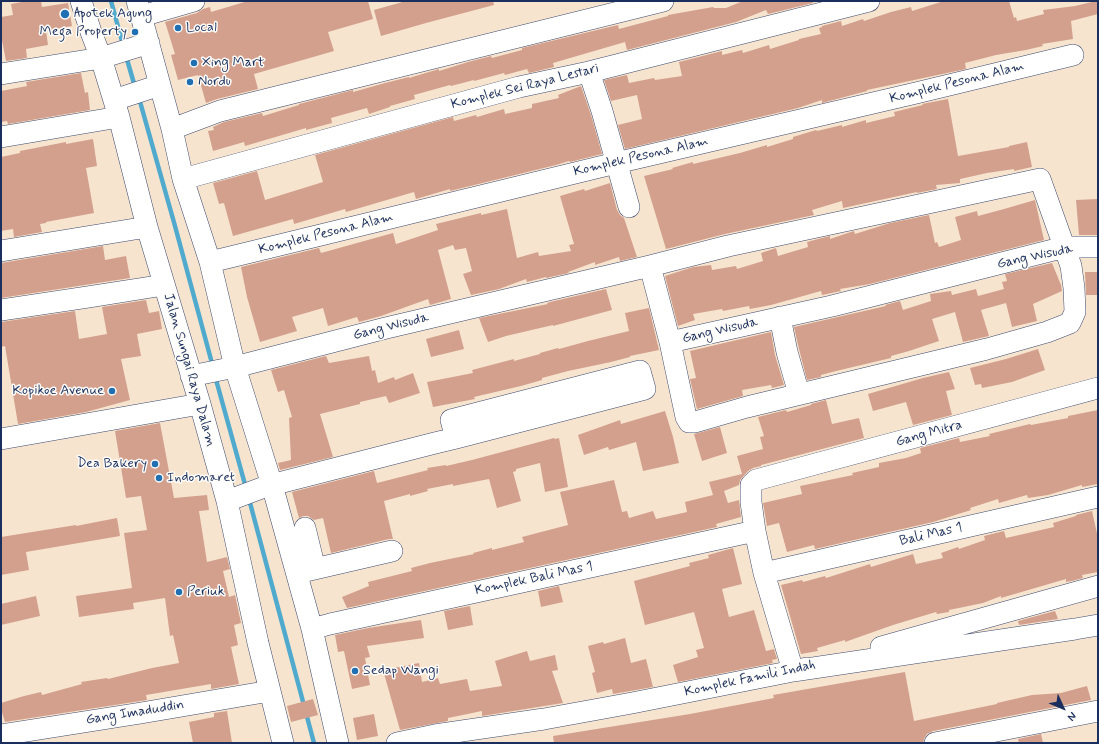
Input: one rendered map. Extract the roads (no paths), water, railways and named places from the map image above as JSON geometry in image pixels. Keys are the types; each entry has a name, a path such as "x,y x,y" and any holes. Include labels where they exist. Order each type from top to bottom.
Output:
{"street":[{"name":"Jalan Sungai Raya Dalam","path":"82,1 91,32 105,57 118,104 147,227 193,376 200,404 233,499 256,636 283,743"},
{"path":"194,1 140,8 141,46 154,87 172,129 183,179 210,262 235,367 269,486 304,571"},
{"path":"172,129 220,111 663,1"},
{"name":"Komplek Sei Raya Lestari","path":"183,179 519,87 589,72 869,1"},
{"path":"1,74 105,57 141,46"},
{"name":"Komplek Pesona Alam","path":"210,262 616,163 1073,55"},
{"path":"589,72 602,111 629,207"},
{"path":"1,137 118,104 154,87"},
{"path":"650,266 728,246 1040,179 1071,266 1075,312 1070,323 1047,332 987,349 746,407 695,422 689,422 686,417 670,342"},
{"path":"1,250 147,227"},
{"name":"Gang Wisuda","path":"193,376 235,367 386,328 650,266 670,342 840,304 1065,247 1098,247"},
{"path":"1,310 164,284"},
{"path":"780,317 787,352 799,394"},
{"path":"233,499 269,486 645,390 640,371 451,420 456,438"},
{"name":"Gang Mitra","path":"756,531 751,502 751,485 756,480 1098,388"},
{"path":"1,439 200,404"},
{"name":"Bali Mas 1","path":"764,573 1098,497"},
{"path":"298,530 312,629 338,743"},
{"path":"756,531 764,573 793,671 1098,625"},
{"name":"Komplek Bali Mas 1","path":"312,629 756,531"},
{"path":"304,571 392,551"},
{"name":"Komplek Famili Indah","path":"397,743 435,735 559,717 793,671 1098,586"},
{"name":"Gang Imaduddin","path":"1,735 270,691"},
{"path":"935,743 1098,711"}],"waterway":[{"path":"111,1 123,45"},
{"path":"126,56 135,87"},
{"path":"139,98 213,367"},
{"path":"215,376 246,488"},
{"path":"249,499 314,743"}],"place":[{"name":"Apotek Agung","path":"65,14"},
{"name":"Local","path":"178,28"},
{"name":"Mega Property","path":"135,32"},
{"name":"Xing Mart","path":"194,63"},
{"name":"Nordu","path":"190,82"},
{"name":"Kopikoe Avenue","path":"112,391"},
{"name":"Dea Bakery","path":"155,464"},
{"name":"Indomaret","path":"159,478"},
{"name":"Periuk","path":"179,592"},
{"name":"Sedap Wangi","path":"355,671"}]}
